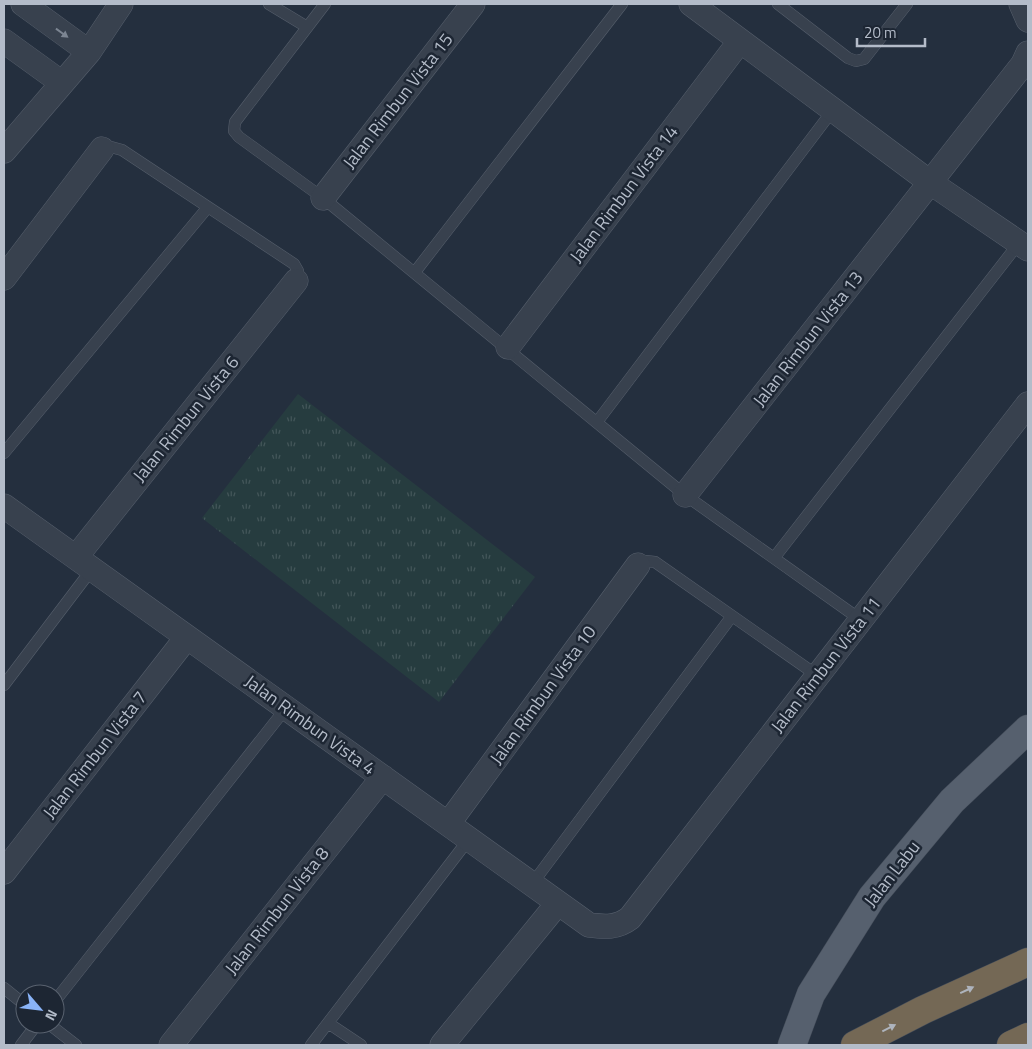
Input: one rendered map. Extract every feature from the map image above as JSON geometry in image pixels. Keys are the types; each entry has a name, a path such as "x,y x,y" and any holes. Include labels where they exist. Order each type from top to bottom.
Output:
{"highway":[{"path":"855,1045 923,1010 1028,962"},
{"path":"1011,1045 1028,1037"}],"main road":[{"name":"Jalan Labu","path":"792,1045 811,994 872,897 952,801 1028,729"}],"street":[{"path":"23,4 89,52"},
{"path":"4,151 89,52 121,4"},
{"name":"Jalan Rimbun Vista 15","path":"323,198 473,4"},
{"path":"691,4 931,183 1024,246"},
{"path":"1021,4 1028,20"},
{"path":"4,41 62,83"},
{"name":"Jalan Rimbun Vista 14","path":"508,347 740,41"},
{"name":"Jalan Rimbun Vista 13","path":"685,495 931,183 1023,64 1028,53"},
{"path":"4,278 102,149"},
{"name":"Jalan Rimbun Vista 6","path":"84,563 296,281"},
{"name":"Jalan Rimbun Vista 11","path":"622,925 636,910 1028,404"},
{"name":"Jalan Rimbun Vista 4","path":"4,506 589,925 606,927 622,925"},
{"name":"Jalan Rimbun Vista 10","path":"448,824 638,565"},
{"name":"Jalan Rimbun Vista 7","path":"4,872 187,637"},
{"name":"Jalan Rimbun Vista 8","path":"171,1045 383,777"},
{"path":"442,1045 558,903"}],"lane":[{"path":"269,4 308,27"},
{"path":"325,4 235,122 234,131 239,137 323,198 508,347 685,495 861,620"},
{"path":"415,272 622,4"},
{"path":"778,4 848,58 856,61 864,59 907,4"},
{"path":"598,422 833,110"},
{"path":"102,149 111,147 122,150 294,264 298,271 296,281"},
{"path":"4,453 208,207"},
{"path":"774,558 1024,246"},
{"path":"638,565 646,561 655,562 818,676"},
{"path":"4,685 84,563"},
{"path":"532,884 732,616"},
{"path":"65,989 286,708"},
{"path":"311,1045 469,839"},
{"path":"4,988 15,997"},
{"path":"328,1023 361,1045"},
{"path":"21,1045 29,1034"},
{"path":"62,1034 76,1045"}],"green space":[{"path":"298,394 535,577 439,702 202,518"}]}
